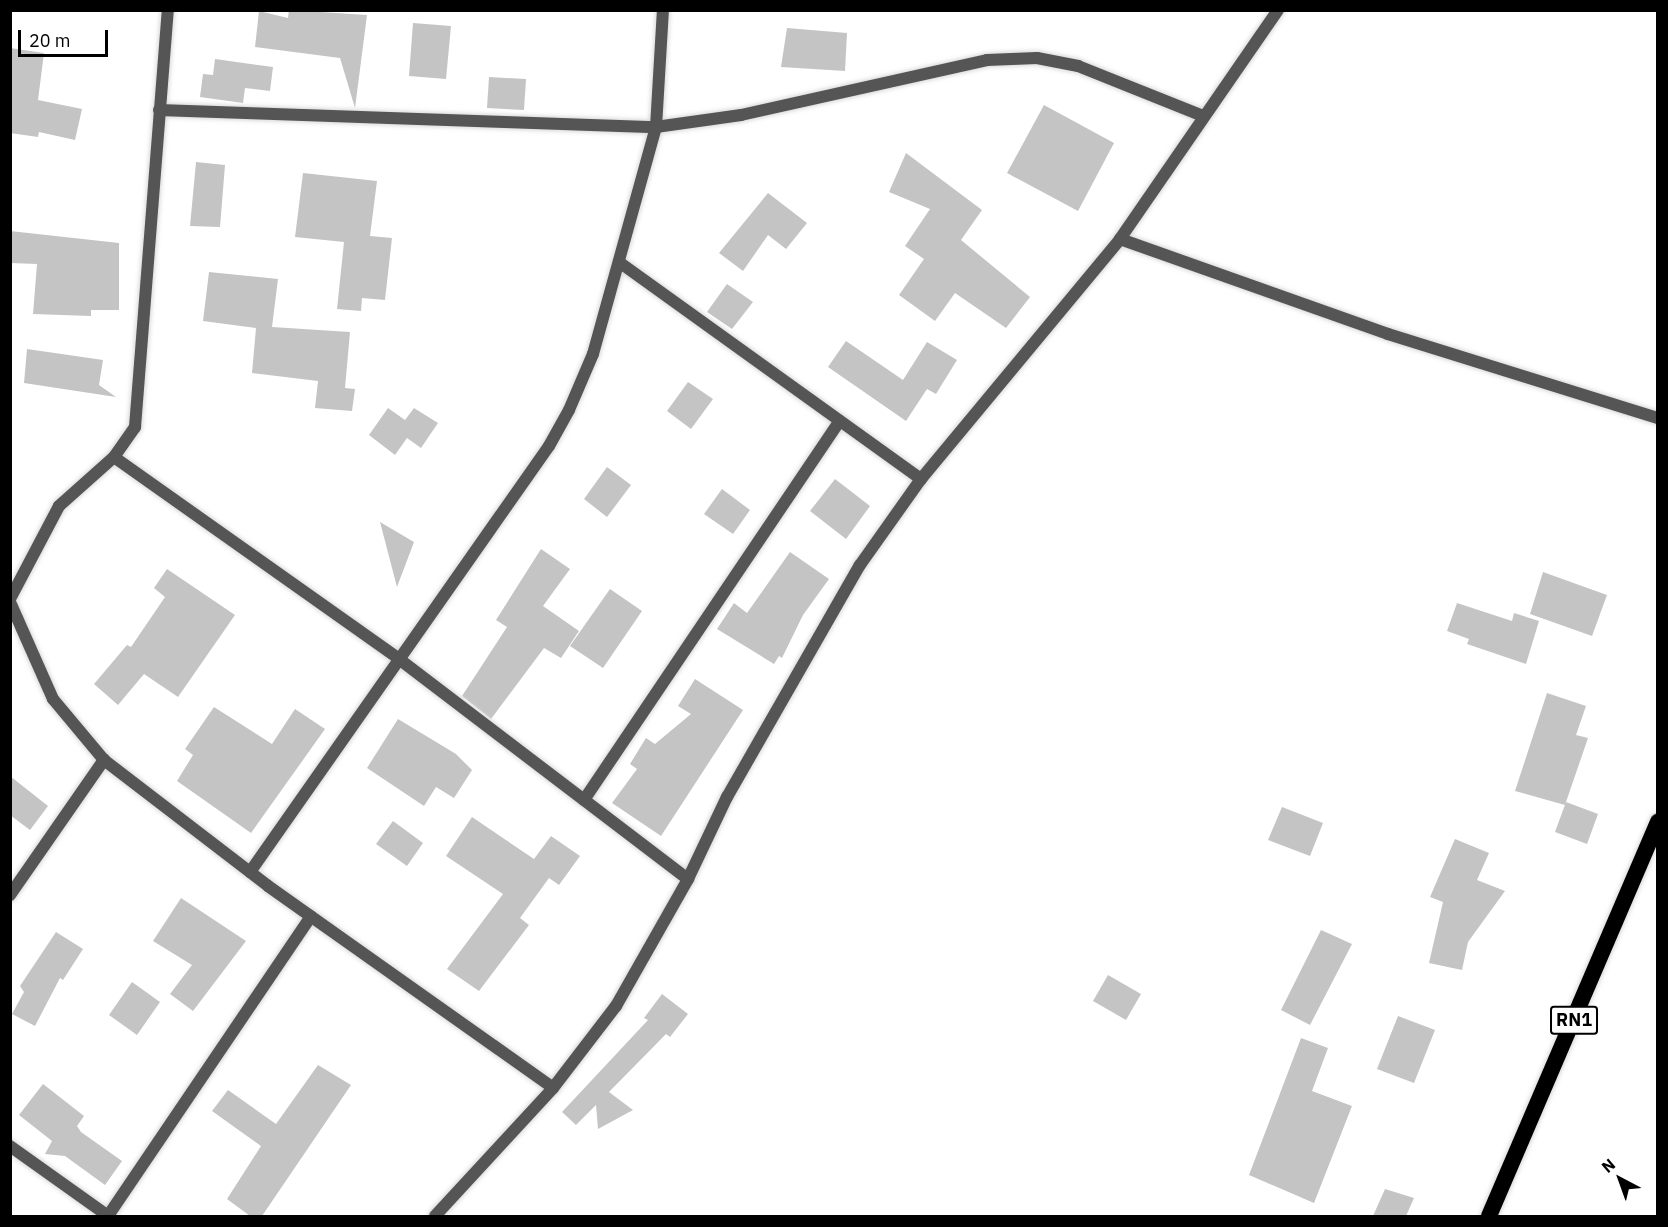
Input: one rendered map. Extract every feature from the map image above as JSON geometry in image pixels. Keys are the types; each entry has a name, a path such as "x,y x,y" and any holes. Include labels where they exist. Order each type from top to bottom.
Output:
{"highway":[{"name":"RN1","path":"1489,1216 1658,822"}],"street":[{"path":"168,10 135,428 114,457 59,507 10,600 53,699 104,760 250,872 553,1088"},
{"path":"250,872 549,446 569,410 593,354 656,127 663,10"},
{"path":"435,1216 553,1088 616,1006 688,879 727,797 860,566 921,479 1120,239 1278,10"},
{"path":"159,110 656,127 741,115 987,60 1037,58 1078,66 1203,116"},
{"path":"1120,239 1388,334 1658,418"},
{"path":"618,262 921,479"},
{"path":"584,800 840,421"},
{"path":"114,457 399,659 688,879"},
{"path":"10,895 104,760"},
{"path":"10,1146 108,1216 311,916"}],"building":[{"path":"289,10 367,15 355,108 340,58 255,47 259,11 288,18"},
{"path":"413,23 451,26 446,79 409,76"},
{"path":"787,28 847,33 845,71 781,67"},
{"path":"10,48 44,53 38,100 82,109 75,140 39,132 38,137 10,133"},
{"path":"215,59 273,67 270,91 245,88 243,103 200,97 203,74 213,75"},
{"path":"489,77 526,79 524,110 487,108"},
{"path":"1044,105 1114,143 1078,211 1007,173"},
{"path":"906,153 982,210 961,240 1030,297 1006,328 955,293 935,321 899,295 924,259 905,246 930,209 889,192"},
{"path":"196,162 225,165 220,227 190,226"},
{"path":"303,173 377,181 370,236 392,238 385,300 362,298 361,311 337,309 344,242 295,237"},
{"path":"768,193 807,223 786,249 768,235 743,271 719,253"},
{"path":"10,231 119,243 119,310 91,310 91,316 33,314 37,264 10,263"},
{"path":"209,272 278,279 272,327 350,332 345,388 355,389 352,411 315,408 318,381 252,373 256,328 203,321"},
{"path":"727,284 753,302 732,329 707,312"},
{"path":"846,341 903,380 927,342 957,360 936,394 927,389 906,421 828,367"},
{"path":"27,349 103,360 99,385 116,397 24,383"},
{"path":"688,382 713,399 691,429 667,411"},
{"path":"388,408 405,420 414,408 438,423 421,448 407,438 395,455 369,435"},
{"path":"607,467 631,485 607,517 584,499"},
{"path":"835,479 870,506 846,539 810,511"},
{"path":"722,489 750,510 733,534 704,514"},
{"path":"380,522 414,542 397,587"},
{"path":"541,549 570,569 543,606 579,631 561,658 544,648 491,719 462,696 507,627 496,620"},
{"path":"790,552 829,579 803,615 782,658 779,656 774,664 717,629 734,603 747,613"},
{"path":"167,569 235,615 178,697 144,674 118,705 94,684 127,645 131,647 165,597 154,588"},
{"path":"1543,572 1607,595 1592,636 1530,614"},
{"path":"610,589 642,611 603,668 570,646"},
{"path":"1457,603 1512,621 1514,613 1539,621 1526,664 1467,644 1469,639 1447,631"},
{"path":"695,679 743,710 661,836 612,803 637,769 630,764 646,738 655,744 691,714 678,706"},
{"path":"1547,693 1586,706 1576,735 1588,738 1565,805 1515,791"},
{"path":"214,707 272,744 295,709 325,729 251,833 177,781 193,755 185,749"},
{"path":"398,719 456,754 472,770 454,798 436,787 424,806 367,768"},
{"path":"10,776 48,806 30,830 10,815"},
{"path":"1566,802 1598,814 1587,844 1555,832"},
{"path":"1282,807 1323,823 1310,856 1268,840"},
{"path":"472,817 534,859 551,836 580,856 559,885 549,878 520,918 529,925 479,991 447,969 503,894 446,856"},
{"path":"393,821 423,843 407,866 376,844"},
{"path":"1455,839 1489,853 1477,880 1505,891 1468,942 1462,970 1429,963 1443,902 1430,897"},
{"path":"181,898 246,941 193,1011 170,994 192,965 153,941"},
{"path":"1321,930 1352,944 1310,1025 1281,1010"},
{"path":"56,932 83,949 63,980 60,978 35,1026 12,1014 24,992 20,986"},
{"path":"1108,975 1141,994 1126,1020 1093,1001"},
{"path":"132,982 160,1002 137,1035 109,1015"},
{"path":"662,994 688,1014 670,1037 666,1034 609,1092 633,1110 598,1129 596,1105 576,1125 562,1112 648,1020 644,1018"},
{"path":"1398,1016 1435,1030 1414,1083 1377,1069"},
{"path":"1301,1038 1328,1048 1312,1091 1352,1106 1314,1203 1249,1175"},
{"path":"318,1065 351,1085 262,1216 250,1216 227,1199 261,1146 212,1111 228,1090 276,1124"},
{"path":"43,1084 84,1116 77,1126 81,1132 122,1161 105,1185 65,1156 45,1154 52,1141 19,1115"},
{"path":"1385,1189 1414,1198 1406,1216 1373,1216"}]}
